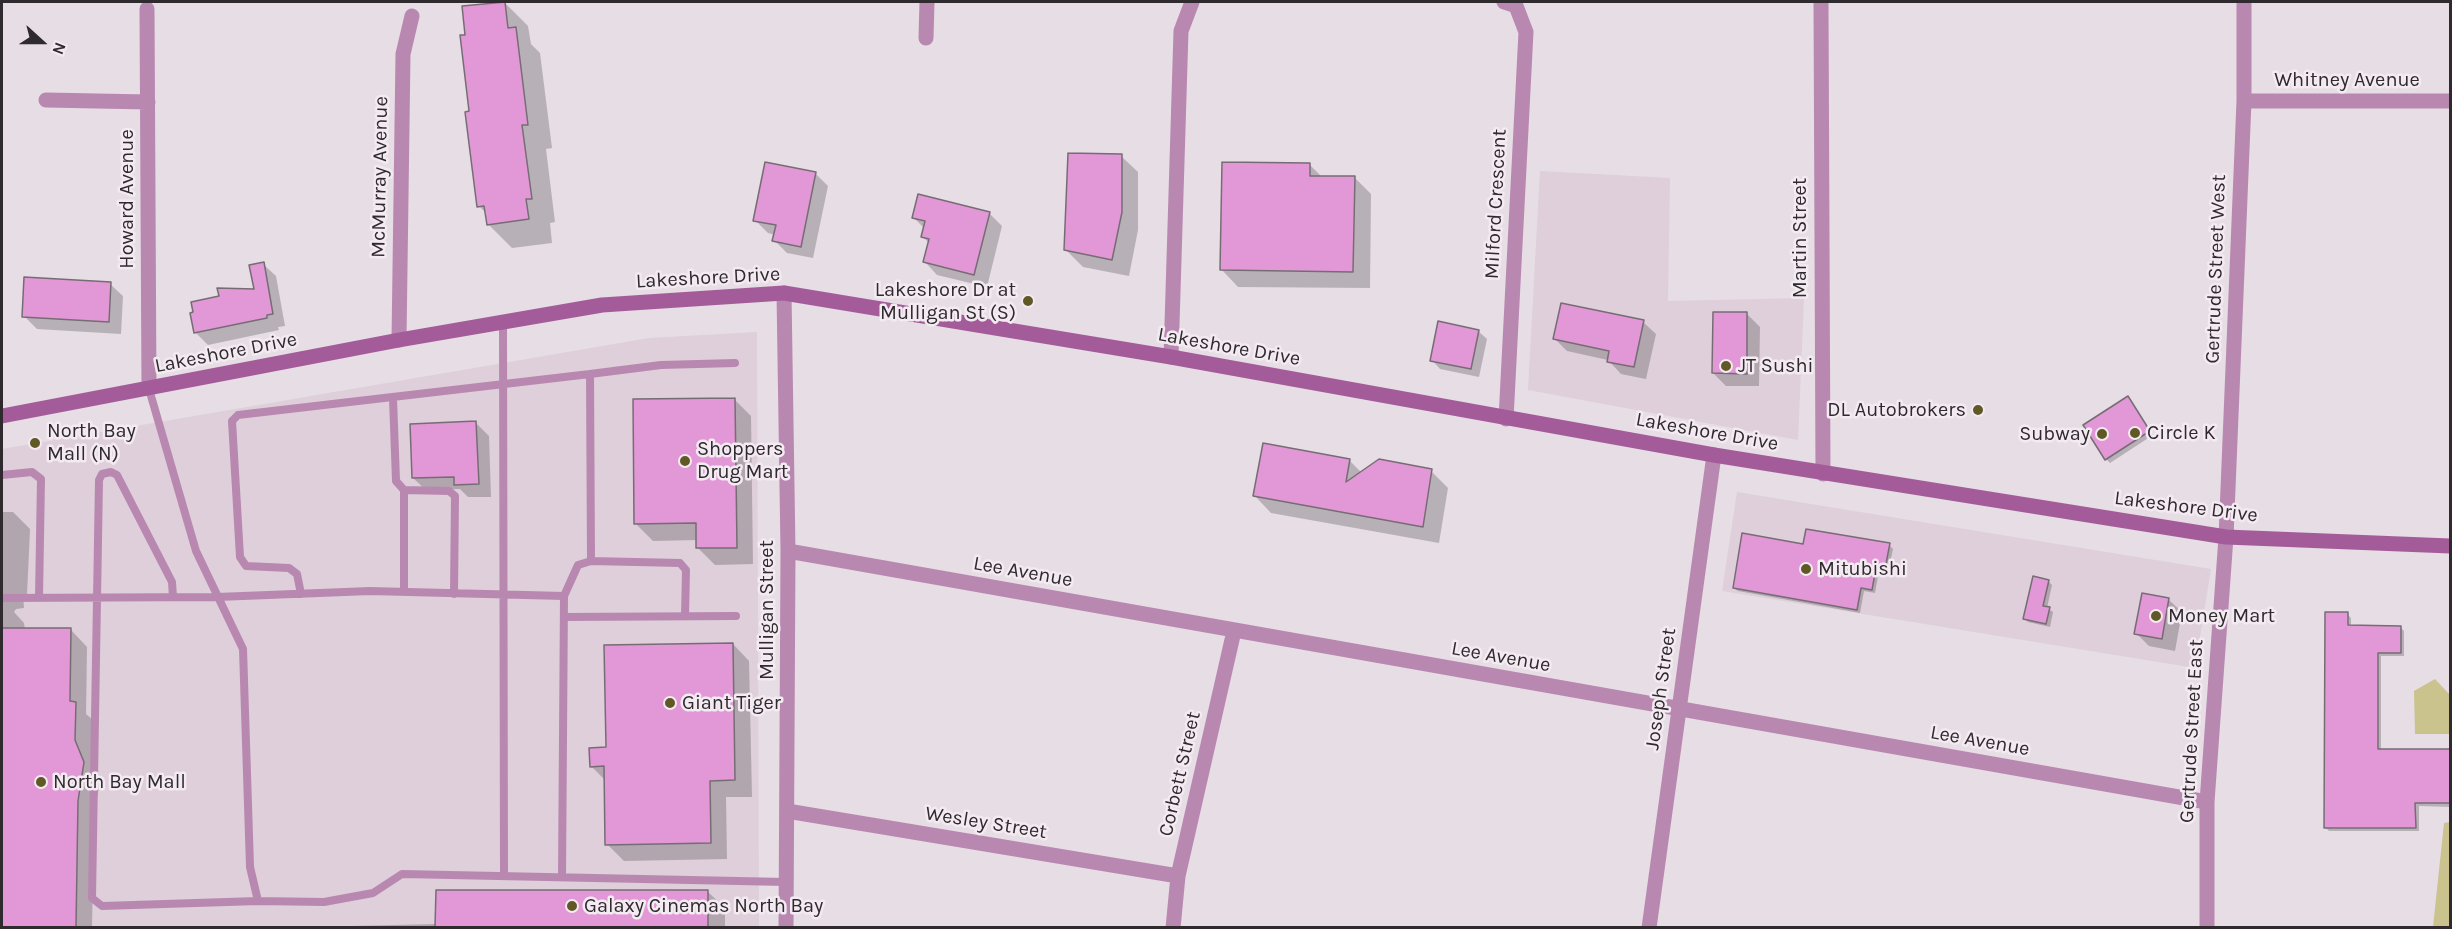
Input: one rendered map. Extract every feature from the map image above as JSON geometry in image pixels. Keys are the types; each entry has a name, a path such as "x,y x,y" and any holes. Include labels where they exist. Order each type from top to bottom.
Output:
{"main road":[{"name":"Lakeshore Drive","path":"2,416 399,340 603,305 784,293 1171,357 1506,419 1823,474 2226,537 2451,546"}],"street":[{"path":"926,38 927,2"},
{"path":"1171,357 1182,31 1192,2"},
{"name":"Milford Crescent","path":"1504,2 1516,6 1526,32 1506,419"},
{"name":"Martin Street","path":"1821,2 1823,474"},
{"name":"Gertrude Street West","path":"2226,537 2244,101 2244,2"},
{"name":"Howard Avenue","path":"147,9 149,389"},
{"name":"McMurray Avenue","path":"399,340 403,54 412,16"},
{"path":"46,100 148,102"},
{"name":"Whitney Avenue","path":"2244,101 2451,101"},
{"name":"Mulligan Street","path":"784,293 788,551 786,927"},
{"name":"Joseph Street","path":"1648,927 1714,455"},
{"name":"Gertrude Street East","path":"2207,927 2207,802 2226,537"},
{"name":"Lee Avenue","path":"788,551 2207,802"},
{"name":"Corbett Street","path":"1173,927 1178,876 1234,631"},
{"name":"Wesley Street","path":"787,811 1178,876"}],"lane":[{"path":"503,322 504,875"},
{"path":"301,594 297,574 289,568 246,566 240,557 232,421 237,415 661,365 735,363"},
{"path":"590,374 591,561"},
{"path":"149,389 196,551 243,649 250,867 258,901"},
{"path":"393,398 396,481 404,490 404,592"},
{"path":"2,475 32,472 41,479 39,598"},
{"path":"173,597 172,582 117,475 111,472 102,474 99,480 92,898 102,906 258,901 324,902 373,893 402,874 786,882"},
{"path":"404,490 449,491 455,496 454,594"},
{"path":"562,877 564,596 578,565 591,561 680,563 686,570 686,616"},
{"path":"2,598 217,597 404,592 564,596"},
{"path":"564,617 736,616"}],"shaded area":[{"path":"1540,171 1670,178 1668,301 1804,298 1798,440 1528,390"},
{"path":"757,332 759,927 2,928 2,449 649,338"},
{"path":"1737,492 2211,569 2195,668 1722,591"},
{"path":"2435,679 2450,695 2450,734 2415,734 2414,691"},
{"path":"2450,822 2450,927 2433,927 2444,823"}],"building":[{"path":"505,2 508,28 516,27 528,125 522,125 532,199 526,199 529,219 487,225 484,206 477,207 465,112 469,111 460,35 465,35 462,6"},
{"path":"1068,153 1122,154 1122,212 1112,260 1064,250"},
{"path":"765,162 816,172 801,247 772,241 776,225 753,221"},
{"path":"1222,162 1310,163 1310,176 1355,176 1353,272 1220,270"},
{"path":"918,194 990,212 974,275 923,262 929,239 921,237 925,221 912,218"},
{"path":"264,262 273,314 267,315 267,318 194,333 190,313 193,312 191,302 219,296 217,288 254,289 249,265"},
{"path":"24,277 111,282 109,322 22,317"},
{"path":"1561,303 1644,320 1634,367 1607,362 1609,351 1553,339"},
{"path":"1713,312 1747,312 1747,374 1712,373"},
{"path":"1438,321 1479,330 1471,369 1430,361"},
{"path":"2128,396 2150,431 2105,460 2083,425"},
{"name":"Shoppers Drug Mart","path":"735,398 737,548 696,548 696,523 634,524 633,399"},
{"path":"476,421 479,484 454,485 454,477 412,478 410,424"},
{"path":"1263,443 1350,459 1346,482 1379,459 1432,469 1423,527 1253,496"},
{"name":"Mitubishi","path":"1806,529 1890,543 1885,569 1876,568 1872,590 1861,588 1857,610 1733,588 1742,533 1803,544"},
{"path":"2033,576 2049,580 2043,606 2050,607 2046,624 2023,619"},
{"path":"2142,593 2169,598 2162,639 2134,634"},
{"path":"2325,612 2348,612 2348,625 2401,626 2401,653 2378,653 2378,749 2451,749 2451,803 2415,803 2416,828 2324,828"},
{"name":"North Bay Mall","path":"2,628 71,628 70,701 76,702 75,740 84,762 78,801 76,927 2,927"},
{"name":"Giant Tiger","path":"733,643 735,780 710,781 711,843 605,845 604,766 590,767 589,748 606,747 604,645"},
{"name":"Galaxy Cinemas North Bay","path":"436,890 708,890 708,927 435,927"}],"place":[{"name":"Lakeshore Dr at Mulligan St (S)","path":"1028,301"},
{"name":"JT Sushi","path":"1726,366"},
{"name":"DL Autobrokers","path":"1978,410"},
{"name":"Circle K","path":"2135,433"},
{"name":"Subway","path":"2102,434"},
{"name":"North Bay Mall (N)","path":"35,443"},
{"name":"Shoppers Drug Mart","path":"685,461"},
{"name":"Mitubishi","path":"1806,569"},
{"name":"Money Mart","path":"2156,616"},
{"name":"Giant Tiger","path":"670,703"},
{"name":"North Bay Mall","path":"41,782"},
{"name":"Galaxy Cinemas North Bay","path":"572,906"}]}
